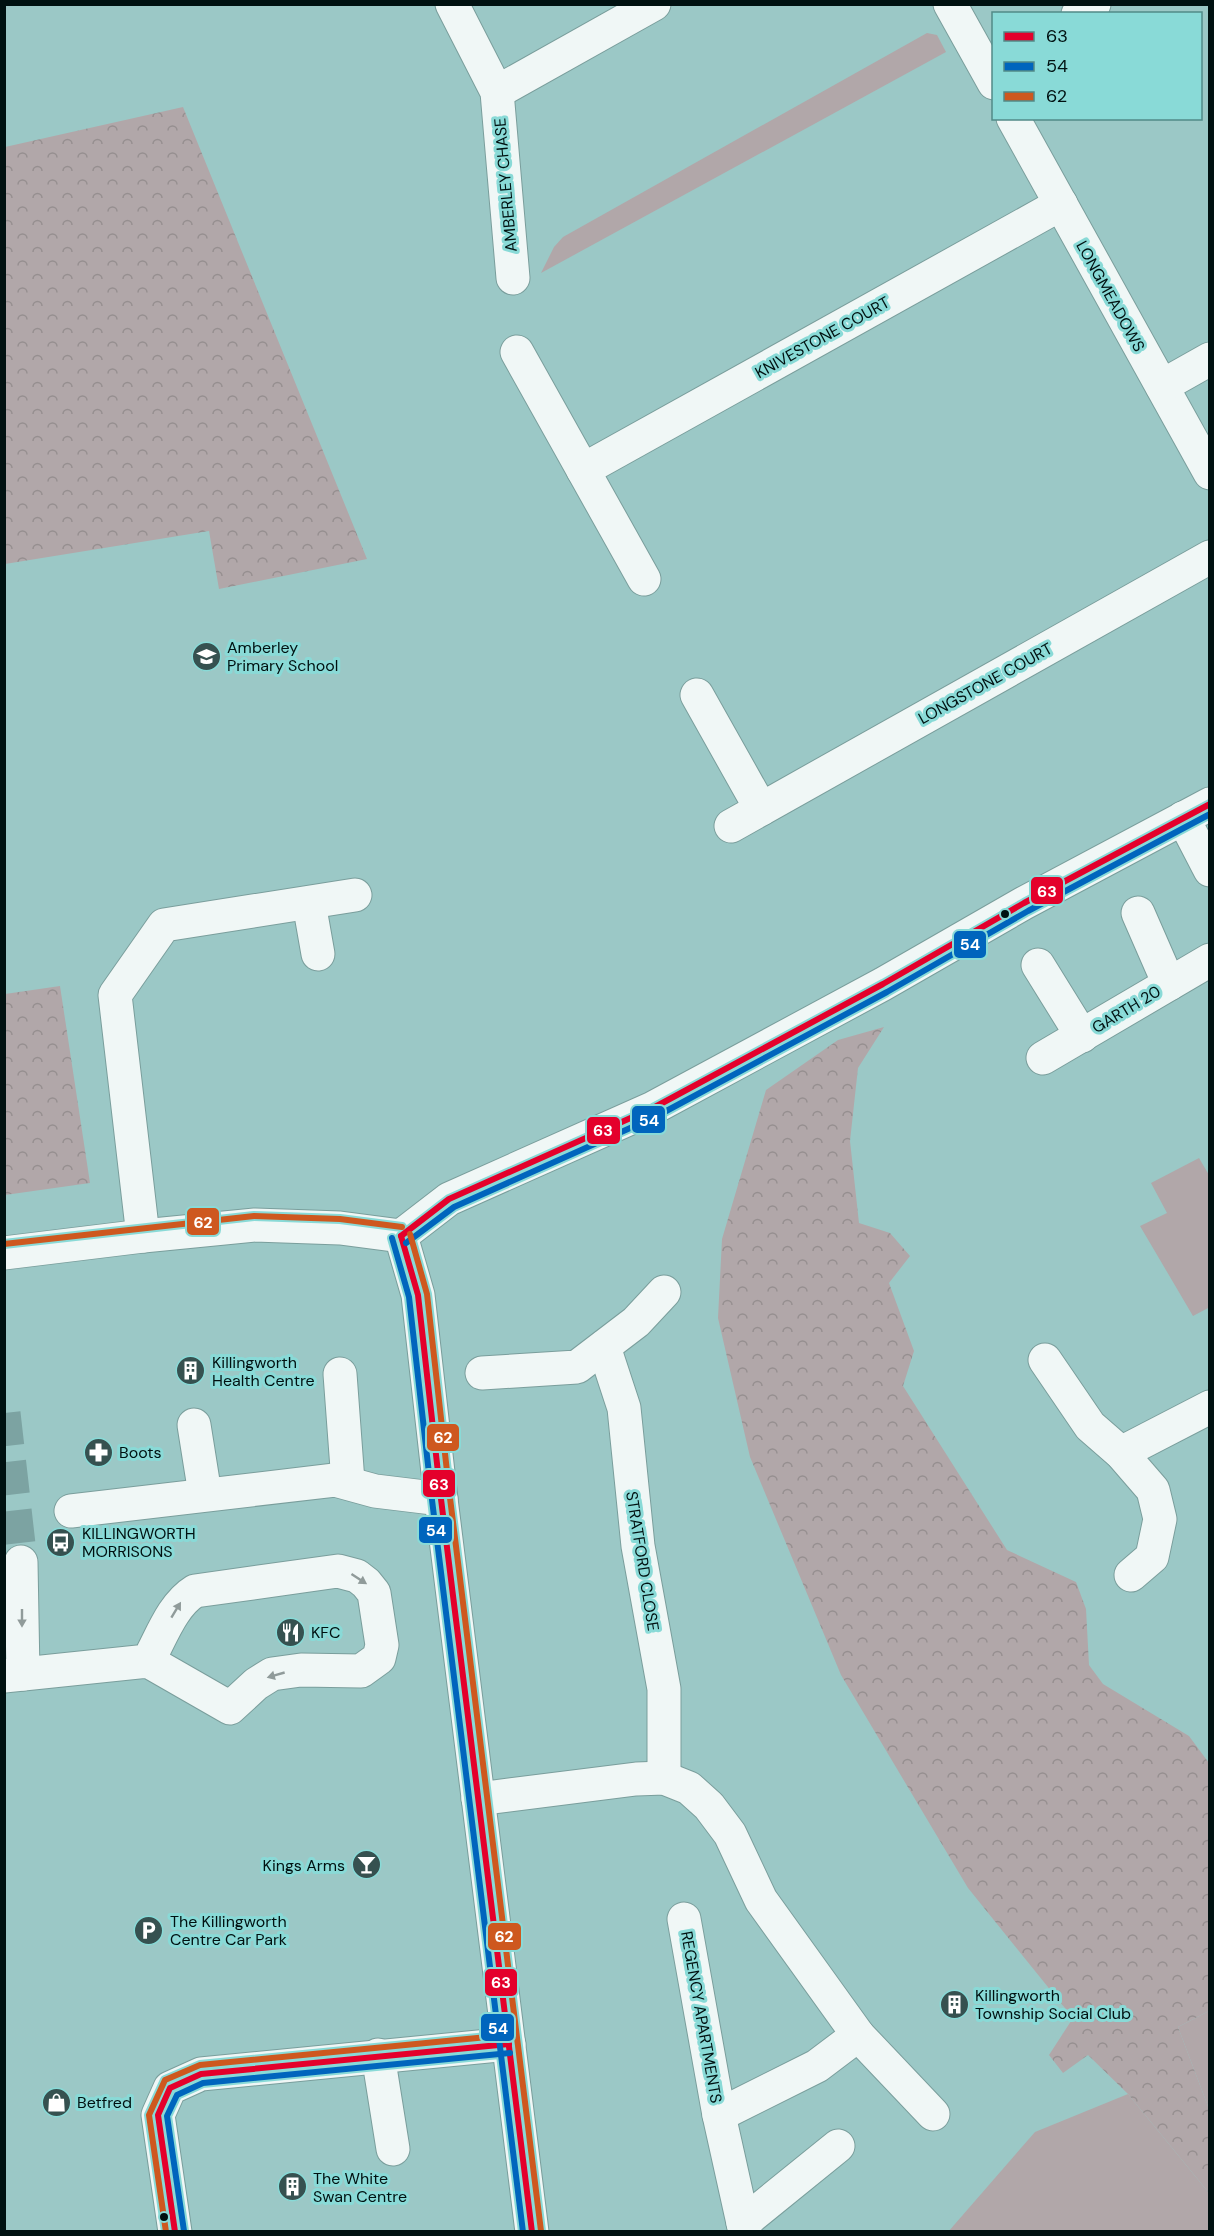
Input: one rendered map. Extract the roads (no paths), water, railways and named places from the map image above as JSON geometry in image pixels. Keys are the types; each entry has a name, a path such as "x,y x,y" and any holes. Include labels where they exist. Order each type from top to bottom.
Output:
{"street":[{"name":"AMBERLEY CHASE","path":"452,4 497,92 513,278"},
{"path":"497,92 654,4"},
{"path":"950,4 991,71"},
{"path":"1081,12 1094,4"},
{"name":"LONGMEADOWS","path":"1014,120 1209,473"},
{"name":"KNIVESTONE COURT","path":"583,470 1061,204"},
{"path":"517,352 644,579"},
{"path":"1162,386 1209,360"},
{"name":"LONGSTONE COURT","path":"731,826 1209,557"},
{"path":"698,695 761,809"},
{"path":"4,1253 255,1225 340,1228 402,1236 449,1198 653,1108 883,984 1024,903 1196,811 1209,870"},
{"path":"143,1236 115,995 164,925 355,895"},
{"path":"309,903 318,954"},
{"path":"1138,913 1169,984"},
{"name":"GARTH 20","path":"1043,1058 1209,960"},
{"path":"1038,965 1082,1036"},
{"path":"402,1236 418,1295 441,1499 532,2232"},
{"path":"482,1373 577,1367 636,1322 664,1292"},
{"name":"STRATFORD CLOSE","path":"604,1347 624,1407 638,1546 664,1689 664,1778"},
{"path":"1045,1360 1090,1426 1121,1453 1153,1490 1160,1519 1152,1557 1131,1575"},
{"path":"340,1374 348,1482"},
{"path":"1121,1453 1209,1407"},
{"path":"194,1425 205,1494"},
{"path":"71,1511 335,1480 375,1491 441,1499"},
{"path":"21,1562 14,1675 148,1662 230,1708 256,1684 272,1674 301,1670 362,1671 371,1666 380,1658 382,1645 374,1593 357,1576 338,1571 195,1591 184,1598 176,1610 148,1662"},
{"path":"478,1799 636,1779 664,1778 689,1788 709,1806 730,1834 761,1900 858,2035 933,2114"},
{"name":"REGENCY APARTMENTS","path":"684,1919 719,2115 744,2227 838,2146"},
{"name":"REGENCY APARTMENTS","path":"719,2115 817,2066 858,2035"},
{"path":"176,2232 158,2115 170,2088 201,2074 509,2044"},
{"path":"378,2055 393,2149"}],"tunnel":[{"path":"4,1413 21,1562"}],"place":[{"name":"Amberley Primary School","path":"206,656"},
{"name":"Killingworth Health Centre","path":"191,1371"},
{"name":"Boots","path":"98,1452"},
{"name":"KILLINGWORTH MORRISONS","path":"61,1542"},
{"name":"KFC","path":"290,1632"},
{"name":"Kings Arms","path":"366,1865"},
{"name":"The Killingworth Centre Car Park","path":"149,1930"},
{"name":"Killingworth Township Social Club","path":"954,2004"},
{"name":"Betfred","path":"56,2102"},
{"name":"The White Swan Centre","path":"292,2187"}]}
